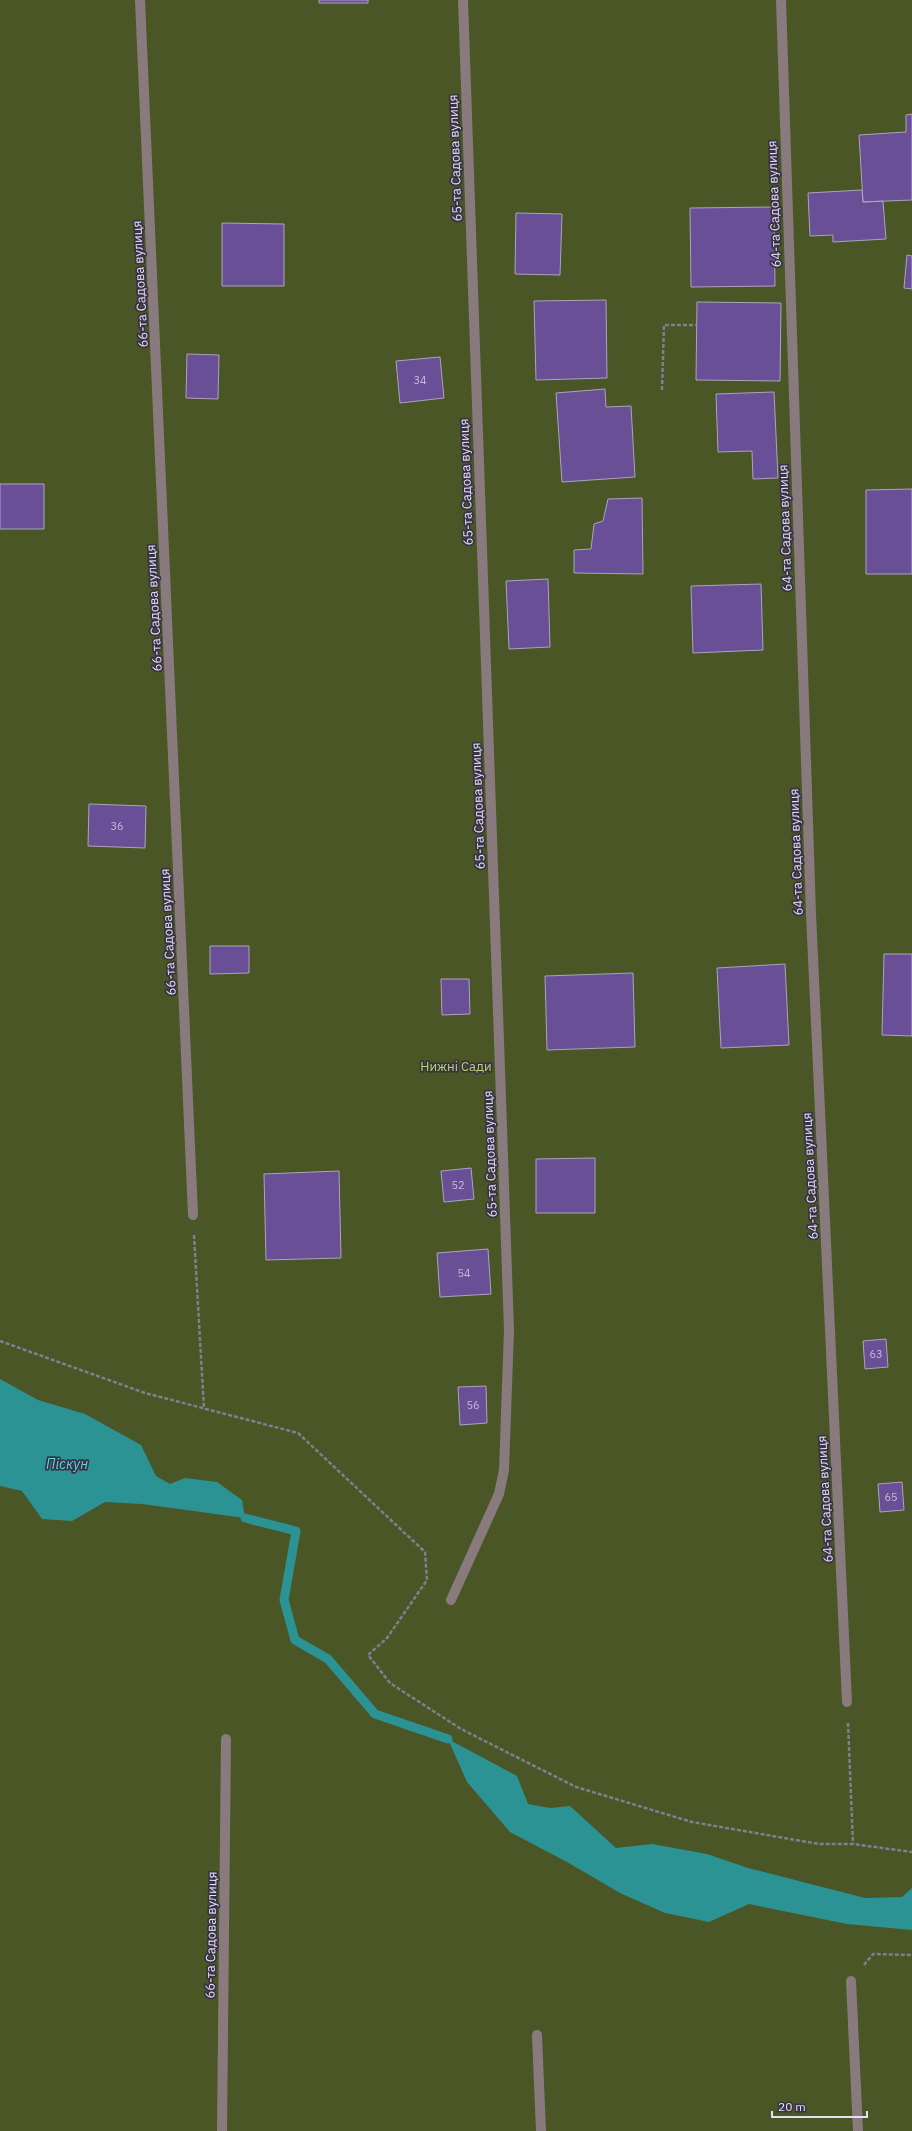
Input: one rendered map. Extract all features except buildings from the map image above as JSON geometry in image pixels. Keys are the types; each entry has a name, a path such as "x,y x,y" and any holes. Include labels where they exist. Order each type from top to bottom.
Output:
{"street":[{"name":"66-та Садова вулиця","path":"140,0 193,1215"},
{"name":"65-та Садова вулиця","path":"451,1600 499,1494 504,1470 509,1330 463,0"},
{"name":"64-та Садова вулиця","path":"781,0 811,914 847,1702"},
{"name":"66-та Садова вулиця","path":"222,2131 226,1739"},
{"path":"851,1981 858,2131"},
{"path":"537,2035 541,2131"}],"path":[{"path":"662,390 664,325 696,325"},
{"path":"193,1215 204,1410"},
{"path":"0,1341 145,1393 204,1410 298,1433 425,1552 427,1580 387,1638 368,1655 390,1682 461,1729 576,1787 692,1822 819,1844 854,1844 912,1852"},
{"path":"847,1702 854,1844"},
{"path":"851,1981 873,1954 912,1955"}],"green space":[{"name":"Нижні Сади","path":"0,0 912,0 912,2131 0,2131"}],"water":[{"name":"Піскун","path":"0,1379 38,1400 85,1414 141,1445 156,1476 170,1484 185,1478 217,1482 242,1500 245,1518 142,1504 105,1502 72,1521 42,1519 22,1491 0,1486"},
{"path":"448,1739 517,1776 528,1804 550,1808 570,1806 616,1848 652,1844 707,1854 748,1868 865,1898 902,1897 912,1888 912,1930 847,1924 749,1904 709,1922 665,1913 620,1893 567,1862 510,1832 467,1782"}],"waterway":[{"path":"245,1518 296,1531 284,1600 295,1640 328,1659 375,1714 448,1739"}]}
